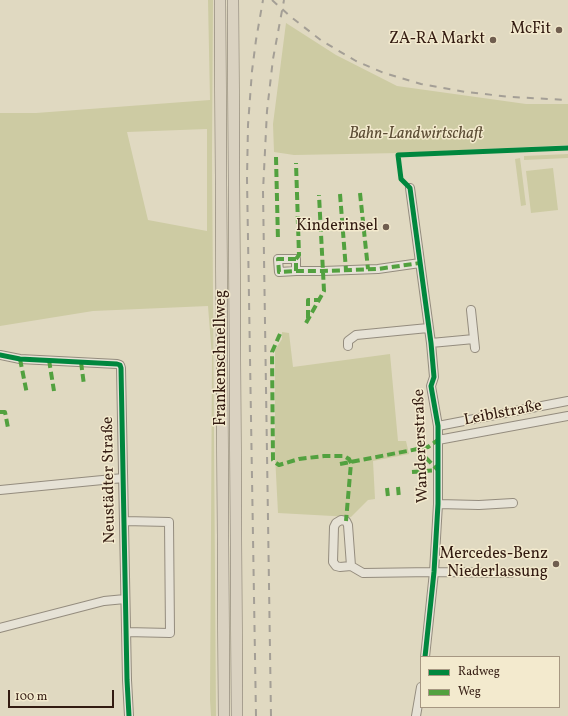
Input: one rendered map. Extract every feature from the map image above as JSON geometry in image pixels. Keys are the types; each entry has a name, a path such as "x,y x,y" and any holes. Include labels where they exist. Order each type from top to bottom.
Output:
{"highway":[{"name":"Frankenschnellweg","path":"220,0 224,716"},
{"name":"Frankenschnellweg","path":"233,0 237,716"}],"street":[{"name":"Wandererstraße","path":"410,188 431,343 434,378 431,386 438,426 438,504 434,572 425,656"},
{"path":"296,272 378,269 420,263"},
{"path":"471,310 475,348"},
{"path":"348,346 348,341 356,335 428,328"},
{"path":"431,343 474,339"},
{"name":"Neustädter Straße","path":"0,354 20,359 120,365 129,716"},
{"name":"Leiblstraße","path":"438,426 568,402"},
{"name":"Leiblstraße","path":"438,440 568,416"},
{"path":"0,490 26,486 123,478"},
{"name":"Wandererstraße","path":"438,504 478,505 513,503"},
{"path":"351,566 348,524 346,521 341,520 336,522 334,527 333,562 336,566 351,566 363,573 511,573"},
{"name":"Neustädter Straße","path":"124,521 169,522 170,633 126,632"},
{"path":"0,628 104,601 125,599"},
{"path":"416,716 420,693"}],"green space":[{"path":"208,0 213,0 212,154 216,716 211,716 210,700 212,357 208,306 93,311 0,326 0,113 36,113 210,100","holes":["207,129 207,231 148,220 127,132"]},
{"name":"Bahn-Landwirtschaft","path":"286,23 336,55 397,86 526,104 568,104 568,145 400,153 294,155 274,152 273,124"},
{"path":"568,154 568,158 524,160 524,156"},
{"path":"520,158 526,205 521,206 515,159"},
{"path":"553,168 558,210 531,213 526,171"},
{"path":"282,332 289,333 293,367 390,354 398,441 406,441 409,454 373,461 375,499 368,500 351,517 278,513 275,455 275,350 282,339"}],"railway":[{"path":"256,716 247,179 248,125 252,71 263,0"},
{"path":"272,0 322,41 356,61 384,73 421,84 466,92 511,97 568,100"},
{"path":"271,716 263,191 267,111 273,59 284,0"}],"marked path":[{"path":"276,157 278,241"},
{"path":"296,163 299,255 296,259"},
{"path":"360,193 368,269"},
{"path":"340,194 346,270"},
{"path":"306,323 324,291 319,195"},
{"path":"296,271 296,259 278,259 279,272 378,269 420,263"},
{"path":"308,318 308,300 319,300"},
{"path":"280,334 272,352 273,460 279,465 299,459 324,456 344,456 349,459 351,463 346,521"},
{"path":"20,359 27,394"},
{"path":"49,360 54,391"},
{"path":"81,362 84,385"},
{"path":"0,412 5,412 8,428"},
{"path":"340,464 428,447 438,440"},
{"path":"417,449 438,470"},
{"path":"412,472 438,470"},
{"path":"398,487 399,498"},
{"path":"387,488 388,497"}],"cycle path":[{"path":"425,656 434,572 438,504 438,426 431,386 434,377 431,343 410,188 401,179 398,155 568,148"},
{"path":"0,355 20,359 120,365 129,716"}],"place":[{"name":"McFit","path":"559,30"},
{"name":"ZA-RA Markt","path":"493,40"},
{"name":"Kinderinsel","path":"386,227"},
{"name":"Mercedes-Benz Niederlassung","path":"556,564"}]}
